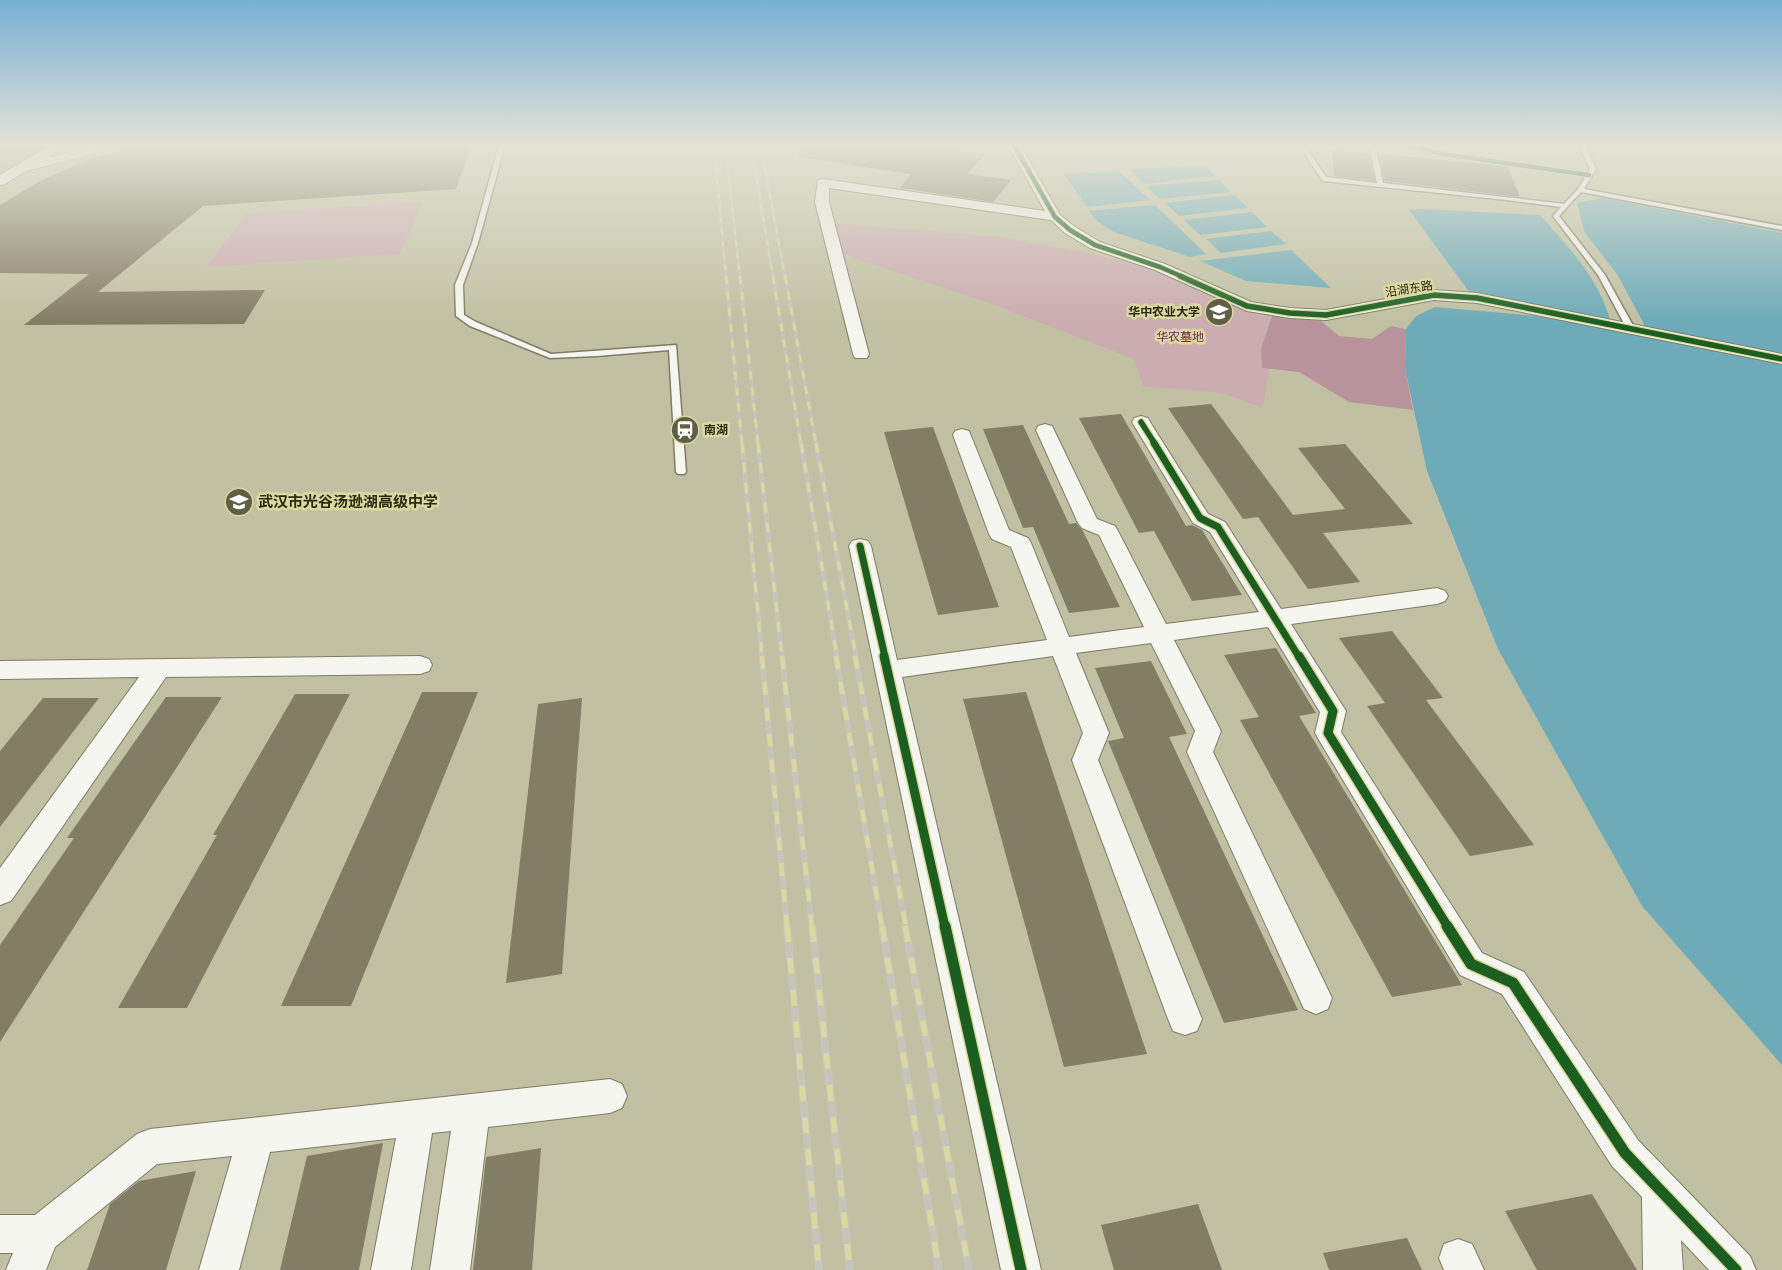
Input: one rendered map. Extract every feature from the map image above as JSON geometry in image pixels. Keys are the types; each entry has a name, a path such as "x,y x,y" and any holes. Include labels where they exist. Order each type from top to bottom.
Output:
{"street":[{"path":"823,204 861,354"},
{"path":"968,204 1055,217"},
{"path":"1048,204 1055,217"},
{"name":"沿湖东路","path":"1055,217 1070,230 1095,245 1160,267 1247,306 1290,313 1326,315 1434,295 1477,298 1782,358"},
{"path":"1141,422 1200,518 1218,528 1334,711 1328,733 1471,964 1513,983 1625,1153 1736,1270"},
{"path":"1045,430 1089,523 1107,531 1208,731 1200,752 1316,998"},
{"path":"962,435 1000,534 1020,543 1096,733 1085,760 1184,1019"},
{"path":"860,546 1021,1270"},
{"path":"887,670 1437,596"},
{"path":"0,670 420,665"},
{"path":"0,892 159,668"},
{"path":"26,1270 41,1234 150,1147 610,1096"},
{"path":"450,1270 472,1111"},
{"path":"391,1270 417,1117"},
{"path":"219,1270 256,1135"},
{"path":"1660,1191 1664,1270"},
{"path":"0,1234 41,1234"}],"lane":[{"path":"486,204 475,243 459,284 460,316 472,324 550,356 673,347 681,472"},
{"path":"1550,204 1565,206"},
{"path":"1656,204 1782,228"},
{"path":"1565,206 1556,216 1613,291 1631,329"}],"green space":[{"path":"387,204 422,204 400,254 206,267 247,213"},
{"name":"华农墓地","path":"822,222 1001,237 1097,255 1152,269 1239,308 1272,316 1261,349 1262,368 1269,369 1263,408 1222,393 1143,386 1134,359 995,305 836,252"}],"shaded area":[{"path":"1272,316 1321,321 1339,336 1372,339 1391,326 1406,329 1405,368 1413,410 1349,402 1299,372 1262,368 1261,349"}],"water":[{"path":"1085,204 1112,204 1087,207"},
{"path":"1166,204 1244,204 1248,208 1179,216"},
{"path":"1577,204 1635,204 1782,233 1782,353 1646,328 1617,274 1585,233"},
{"path":"1155,205 1206,254 1190,257 1114,232 1097,221 1089,211"},
{"path":"1409,210 1540,215 1572,252 1591,278 1606,307 1611,323 1470,293"},
{"path":"1252,212 1267,227 1200,235 1184,220"},
{"path":"1271,231 1286,244 1221,253 1206,239"},
{"path":"1291,250 1331,288 1246,281 1200,261"},
{"path":"1435,307 1548,317 1782,364 1782,1065 1642,906 1498,649 1427,471 1405,368 1406,329 1416,316"}],"building":[{"path":"229,204 203,206 98,292 265,290 244,324 24,325 89,274 0,273 0,205"},
{"path":"1211,404 1293,515 1345,509 1298,448 1345,444 1413,524 1323,533 1360,582 1308,589 1258,517 1243,519 1168,408"},
{"path":"1121,414 1186,526 1192,525 1202,530 1242,595 1192,601 1154,531 1139,533 1079,418"},
{"path":"1023,425 1069,524 1076,523 1083,531 1120,607 1069,613 1033,527 1023,528 983,429"},
{"path":"933,427 999,607 938,615 884,432"},
{"path":"1392,631 1443,698 1426,700 1534,845 1470,856 1367,706 1385,703 1339,638"},
{"path":"1276,648 1316,713 1299,716 1462,985 1392,997 1240,720 1259,717 1224,655"},
{"path":"1151,661 1187,734 1169,737 1298,1010 1224,1023 1108,741 1124,738 1095,668"},
{"path":"422,692 478,692 351,1006 281,1006"},
{"path":"1026,692 1147,1054 1064,1067 963,699"},
{"path":"295,694 350,694 187,1008 118,1008 217,835 213,835"},
{"path":"166,697 222,697 0,1042 0,945 74,838 67,838"},
{"path":"43,698 99,698 0,827 0,751"},
{"path":"582,698 562,974 506,983 538,704"},
{"path":"383,1143 359,1270 280,1270 307,1156"},
{"path":"541,1148 532,1270 473,1270 486,1157"},
{"path":"196,1171 166,1270 87,1270 110,1204 139,1181"},
{"path":"1592,1194 1637,1270 1537,1270 1505,1211"},
{"path":"1198,1204 1222,1270 1114,1270 1101,1225"},
{"path":"1407,1238 1422,1270 1329,1270 1323,1253"}],"railway":[{"path":"719,204 726,277"},
{"path":"732,204 740,277"},
{"path":"761,204 773,277"},
{"path":"772,204 785,277"},
{"path":"726,276 742,444"},
{"path":"740,276 758,444"},
{"path":"773,276 801,444"},
{"path":"785,276 816,444"},
{"path":"742,443 762,657"},
{"path":"758,443 782,657"},
{"path":"801,443 837,657"},
{"path":"816,443 856,657"},
{"path":"762,656 787,927"},
{"path":"782,656 812,927"},
{"path":"836,656 882,927"},
{"path":"855,656 906,927"},
{"path":"787,926 819,1270"},
{"path":"812,926 850,1270"},
{"path":"882,926 939,1270"},
{"path":"905,926 969,1270"}],"cycle path":[{"path":"1048,204 1055,217 1070,230 1095,245 1160,267 1247,306 1290,313 1326,315 1434,295 1477,298 1782,359"},
{"path":"1141,422 1200,518 1218,527 1333,711 1328,733 1471,964 1513,983 1625,1153 1736,1270"},
{"path":"860,546 1021,1270"}],"place":[{"name":"华中农业大学","path":"1219,312"},
{"name":"南湖","path":"685,430"},
{"name":"武汉市光谷汤逊湖高级中学","path":"239,502"}]}
